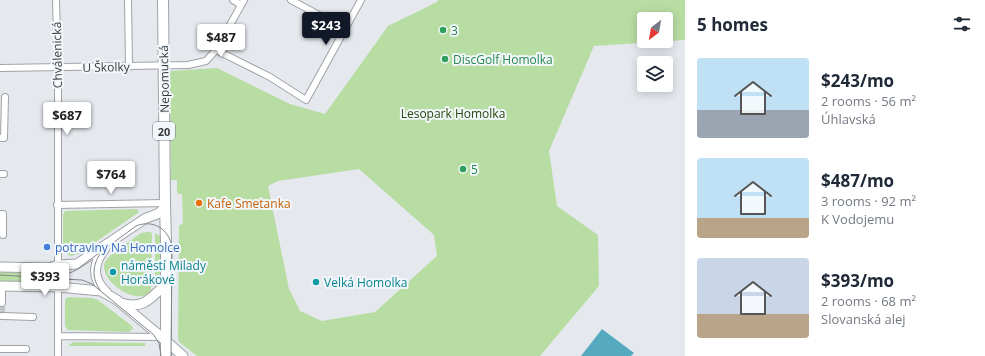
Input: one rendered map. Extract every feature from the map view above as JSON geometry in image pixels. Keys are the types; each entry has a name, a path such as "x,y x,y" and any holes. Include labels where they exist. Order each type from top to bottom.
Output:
{"main road":[{"name":"Nepomucká","path":"163,0 165,204"},
{"path":"0,267 49,268 58,265 77,264 146,218 159,213 165,204"},
{"name":"20","path":"165,204 166,284 164,339 166,356"},
{"path":"151,217 158,218 166,225"},
{"path":"109,243 98,259 96,265 96,273 100,284 114,298 183,356"},
{"path":"1,286 58,287 95,290 129,305 137,305 145,303 156,295 166,284"}],"street":[{"name":"Chválenická","path":"56,0 58,68 57,205"},
{"path":"128,0 129,67"},
{"path":"233,0 242,2 216,50 270,77 306,100 361,0"},
{"path":"292,0 345,29"},
{"name":"U Školky","path":"0,68 188,65 206,61 216,50"},
{"path":"2,138 5,97"},
{"path":"58,356 57,205 165,204"},
{"path":"0,214 3,214 3,235"},
{"path":"1,286 2,303"},
{"path":"1,316 33,317"},
{"path":"58,336 164,339"},
{"path":"0,349 26,349"}],"green space":[{"name":"Lesopark Homolka","path":"438,0 685,0 685,40 673,41 673,12 637,12 637,43 594,46 549,151 557,206 598,235 599,286 540,356 197,356 179,342 178,338 179,226 183,223 182,194 178,194 177,180 171,180 170,71 217,68 290,104 325,114 388,26 437,2","holes":["359,169 434,235 437,256 375,312 322,321 300,311 289,289 268,186 278,181"]},
{"path":"136,209 139,211 138,213 78,254 71,256 65,253 63,248 63,215 65,211"},
{"path":"151,232 152,235 151,290 145,295 138,296 120,290 107,277 104,269 105,262 111,255 141,233"},
{"path":"155,233 160,236 161,240 160,285 155,293"},
{"path":"0,270 48,270 48,285 0,284"},
{"path":"66,298 92,298 98,300 132,326 133,329 129,332 68,330 65,326 65,301"},
{"path":"73,342 145,343 145,346 68,346"}],"water":[{"path":"602,329 634,353 631,356 581,356"}],"tunnel":[{"path":"2,303 2,313"}],"tram line":[{"path":"0,275 40,277 69,273 76,270 136,226 148,224 159,227 168,235 172,247 171,356"},
{"path":"100,254 94,268 94,277 100,290"},
{"path":"62,279 82,280 92,284 153,334 159,343 161,356"}],"place":[{"name":"3","path":"443,30"},
{"name":"DiscGolf Homolka","path":"445,59"},
{"name":"5","path":"463,169"},
{"name":"Kafe Smetanka","path":"199,203"},
{"name":"potraviny Na Homolce","path":"47,247"},
{"name":"náměstí Milady Horákové","path":"113,272"},
{"name":"Velká Homolka","path":"316,282"}]}
